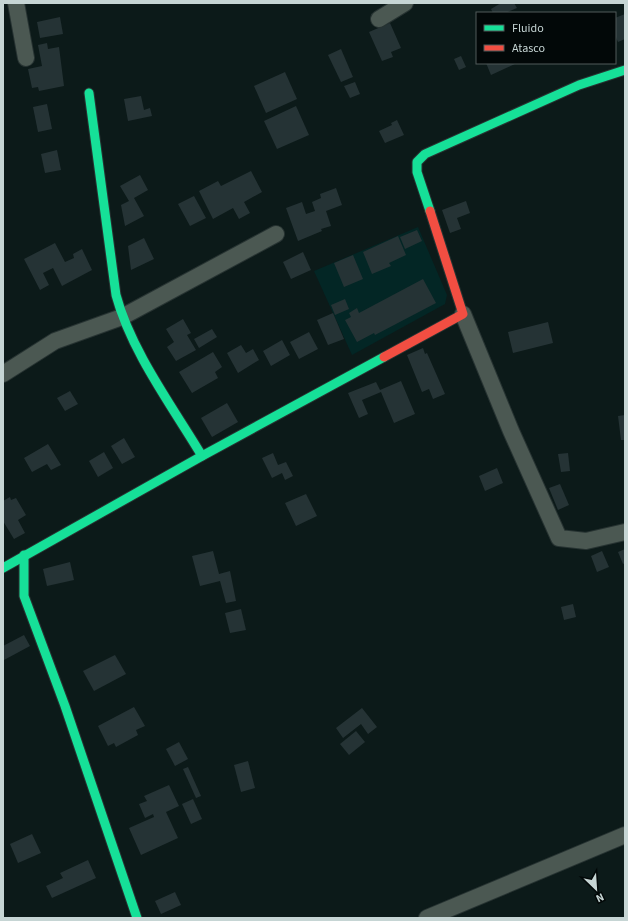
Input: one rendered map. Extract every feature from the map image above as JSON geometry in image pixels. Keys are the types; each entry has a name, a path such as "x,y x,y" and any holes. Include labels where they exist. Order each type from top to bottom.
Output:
{"street":[{"path":"16,3 26,58"},
{"path":"379,19 405,3"},
{"path":"625,70 579,85 425,154 417,162 417,172 463,314 511,431 558,538 586,541 625,532"},
{"path":"89,93 116,295 122,317 139,351 202,456"},
{"path":"3,374 55,341 122,317 276,234"},
{"path":"3,568 202,456 463,314"},
{"path":"24,555 24,596 65,706 137,918"},
{"path":"427,918 625,835"}],"shaded area":[{"path":"418,227 447,295 445,304 352,355 314,271"}],"building":[{"path":"501,3 514,3 517,8 507,12 492,12 491,9"},
{"path":"625,14 625,39 618,42 616,37 616,18"},
{"path":"60,17 63,34 40,38 37,22"},
{"path":"390,23 401,48 391,52 393,57 382,61 369,32"},
{"path":"47,43 48,49 59,47 64,86 39,91 38,87 32,88 28,69 42,66 38,45"},
{"path":"341,49 353,77 341,82 328,55"},
{"path":"461,56 466,67 459,70 454,59"},
{"path":"486,64 515,64 491,75"},
{"path":"285,72 297,99 266,113 254,86"},
{"path":"355,82 360,94 350,98 344,86"},
{"path":"141,96 144,110 150,108 152,116 128,121 124,99"},
{"path":"47,104 52,129 38,132 33,107"},
{"path":"296,106 309,135 277,149 264,121"},
{"path":"397,120 404,135 385,143 379,131 392,125 391,123"},
{"path":"57,150 61,170 45,173 41,154"},
{"path":"251,171 262,192 244,202 250,213 239,219 233,208 213,219 199,191 218,181 221,186"},
{"path":"140,175 148,190 134,198 144,216 125,226 121,205 129,201 120,186"},
{"path":"336,188 342,205 326,211 331,226 321,229 322,231 298,241 286,208 302,202 306,214 315,211 312,202 321,198 320,194"},
{"path":"194,196 206,218 190,226 178,204"},
{"path":"466,201 470,213 457,218 461,229 450,233 442,210"},
{"path":"417,230 422,241 405,249 400,237"},
{"path":"398,236 406,255 389,263 391,266 372,274 363,252"},
{"path":"144,238 154,259 131,270 128,246"},
{"path":"55,243 65,262 74,258 73,254 82,249 92,270 62,286 53,268 43,273 49,285 40,290 24,259"},
{"path":"303,252 311,270 291,279 283,262"},
{"path":"353,255 363,279 344,287 334,263"},
{"path":"423,279 436,303 375,335 374,333 357,342 345,320 351,317 349,313 357,308 359,313"},
{"path":"345,299 349,309 335,315 331,305"},
{"path":"333,313 344,339 328,345 317,320"},
{"path":"183,319 191,333 187,335 196,350 176,361 167,347 174,342 166,329"},
{"path":"548,322 553,343 513,353 508,332"},
{"path":"212,329 217,337 199,348 194,339"},
{"path":"309,332 318,349 299,359 290,342"},
{"path":"282,340 290,355 271,366 263,351"},
{"path":"241,345 246,353 253,349 259,360 238,373 227,353"},
{"path":"423,348 425,354 427,353 445,394 433,399 429,389 422,392 407,355"},
{"path":"213,352 222,367 215,372 218,378 192,393 179,372"},
{"path":"401,381 415,414 394,423 381,392 362,400 368,414 359,418 348,393 376,382 380,390"},
{"path":"70,391 78,404 65,411 57,398"},
{"path":"227,403 238,422 212,437 201,418"},
{"path":"625,415 625,440 621,440 618,416"},
{"path":"124,438 135,457 122,464 111,446"},
{"path":"48,444 61,465 51,470 47,464 32,472 24,458"},
{"path":"104,452 113,468 98,477 89,461"},
{"path":"273,453 278,465 286,462 293,476 285,480 282,473 272,478 262,458"},
{"path":"568,453 570,471 561,472 558,454"},
{"path":"497,468 503,483 485,491 479,476"},
{"path":"560,484 569,505 558,510 549,488"},
{"path":"306,494 317,516 296,526 285,503"},
{"path":"10,497 11,500 16,498 26,515 18,520 25,533 14,539 3,521 3,501"},
{"path":"625,549 625,563 623,564 618,552"},
{"path":"213,551 219,574 230,571 236,601 226,603 220,581 200,586 192,556"},
{"path":"602,551 609,567 597,572 591,556"},
{"path":"70,562 74,580 47,586 43,569"},
{"path":"573,604 576,617 564,620 561,607"},
{"path":"241,609 246,630 230,633 225,613"},
{"path":"24,635 30,646 4,660 3,646"},
{"path":"115,655 126,674 94,691 83,671"},
{"path":"134,707 145,726 136,730 138,735 116,747 114,743 108,746 98,726"},
{"path":"362,708 377,727 368,734 361,724 343,738 336,728"},
{"path":"356,731 365,742 349,755 340,744"},
{"path":"179,742 188,759 175,766 166,749"},
{"path":"248,761 255,788 241,792 234,765"},
{"path":"188,767 201,796 196,798 183,769"},
{"path":"169,785 179,806 166,812 178,838 141,855 129,828 154,817 153,814 145,818 139,804 147,801 144,796"},
{"path":"193,799 202,819 191,824 182,804"},
{"path":"32,834 41,853 18,863 10,844"},
{"path":"88,860 96,878 52,898 46,886 63,878 60,873"},
{"path":"175,892 181,905 161,914 155,901"}],"traffic: fast":[{"path":"430,211 417,172 417,162 425,154 579,85 625,70"},
{"path":"89,93 116,295 132,337 153,378 202,456"},
{"path":"3,568 202,456 384,357"},
{"path":"24,555 24,596 65,706 137,918"}],"traffic: jam":[{"path":"384,357 463,314 430,211"}]}
